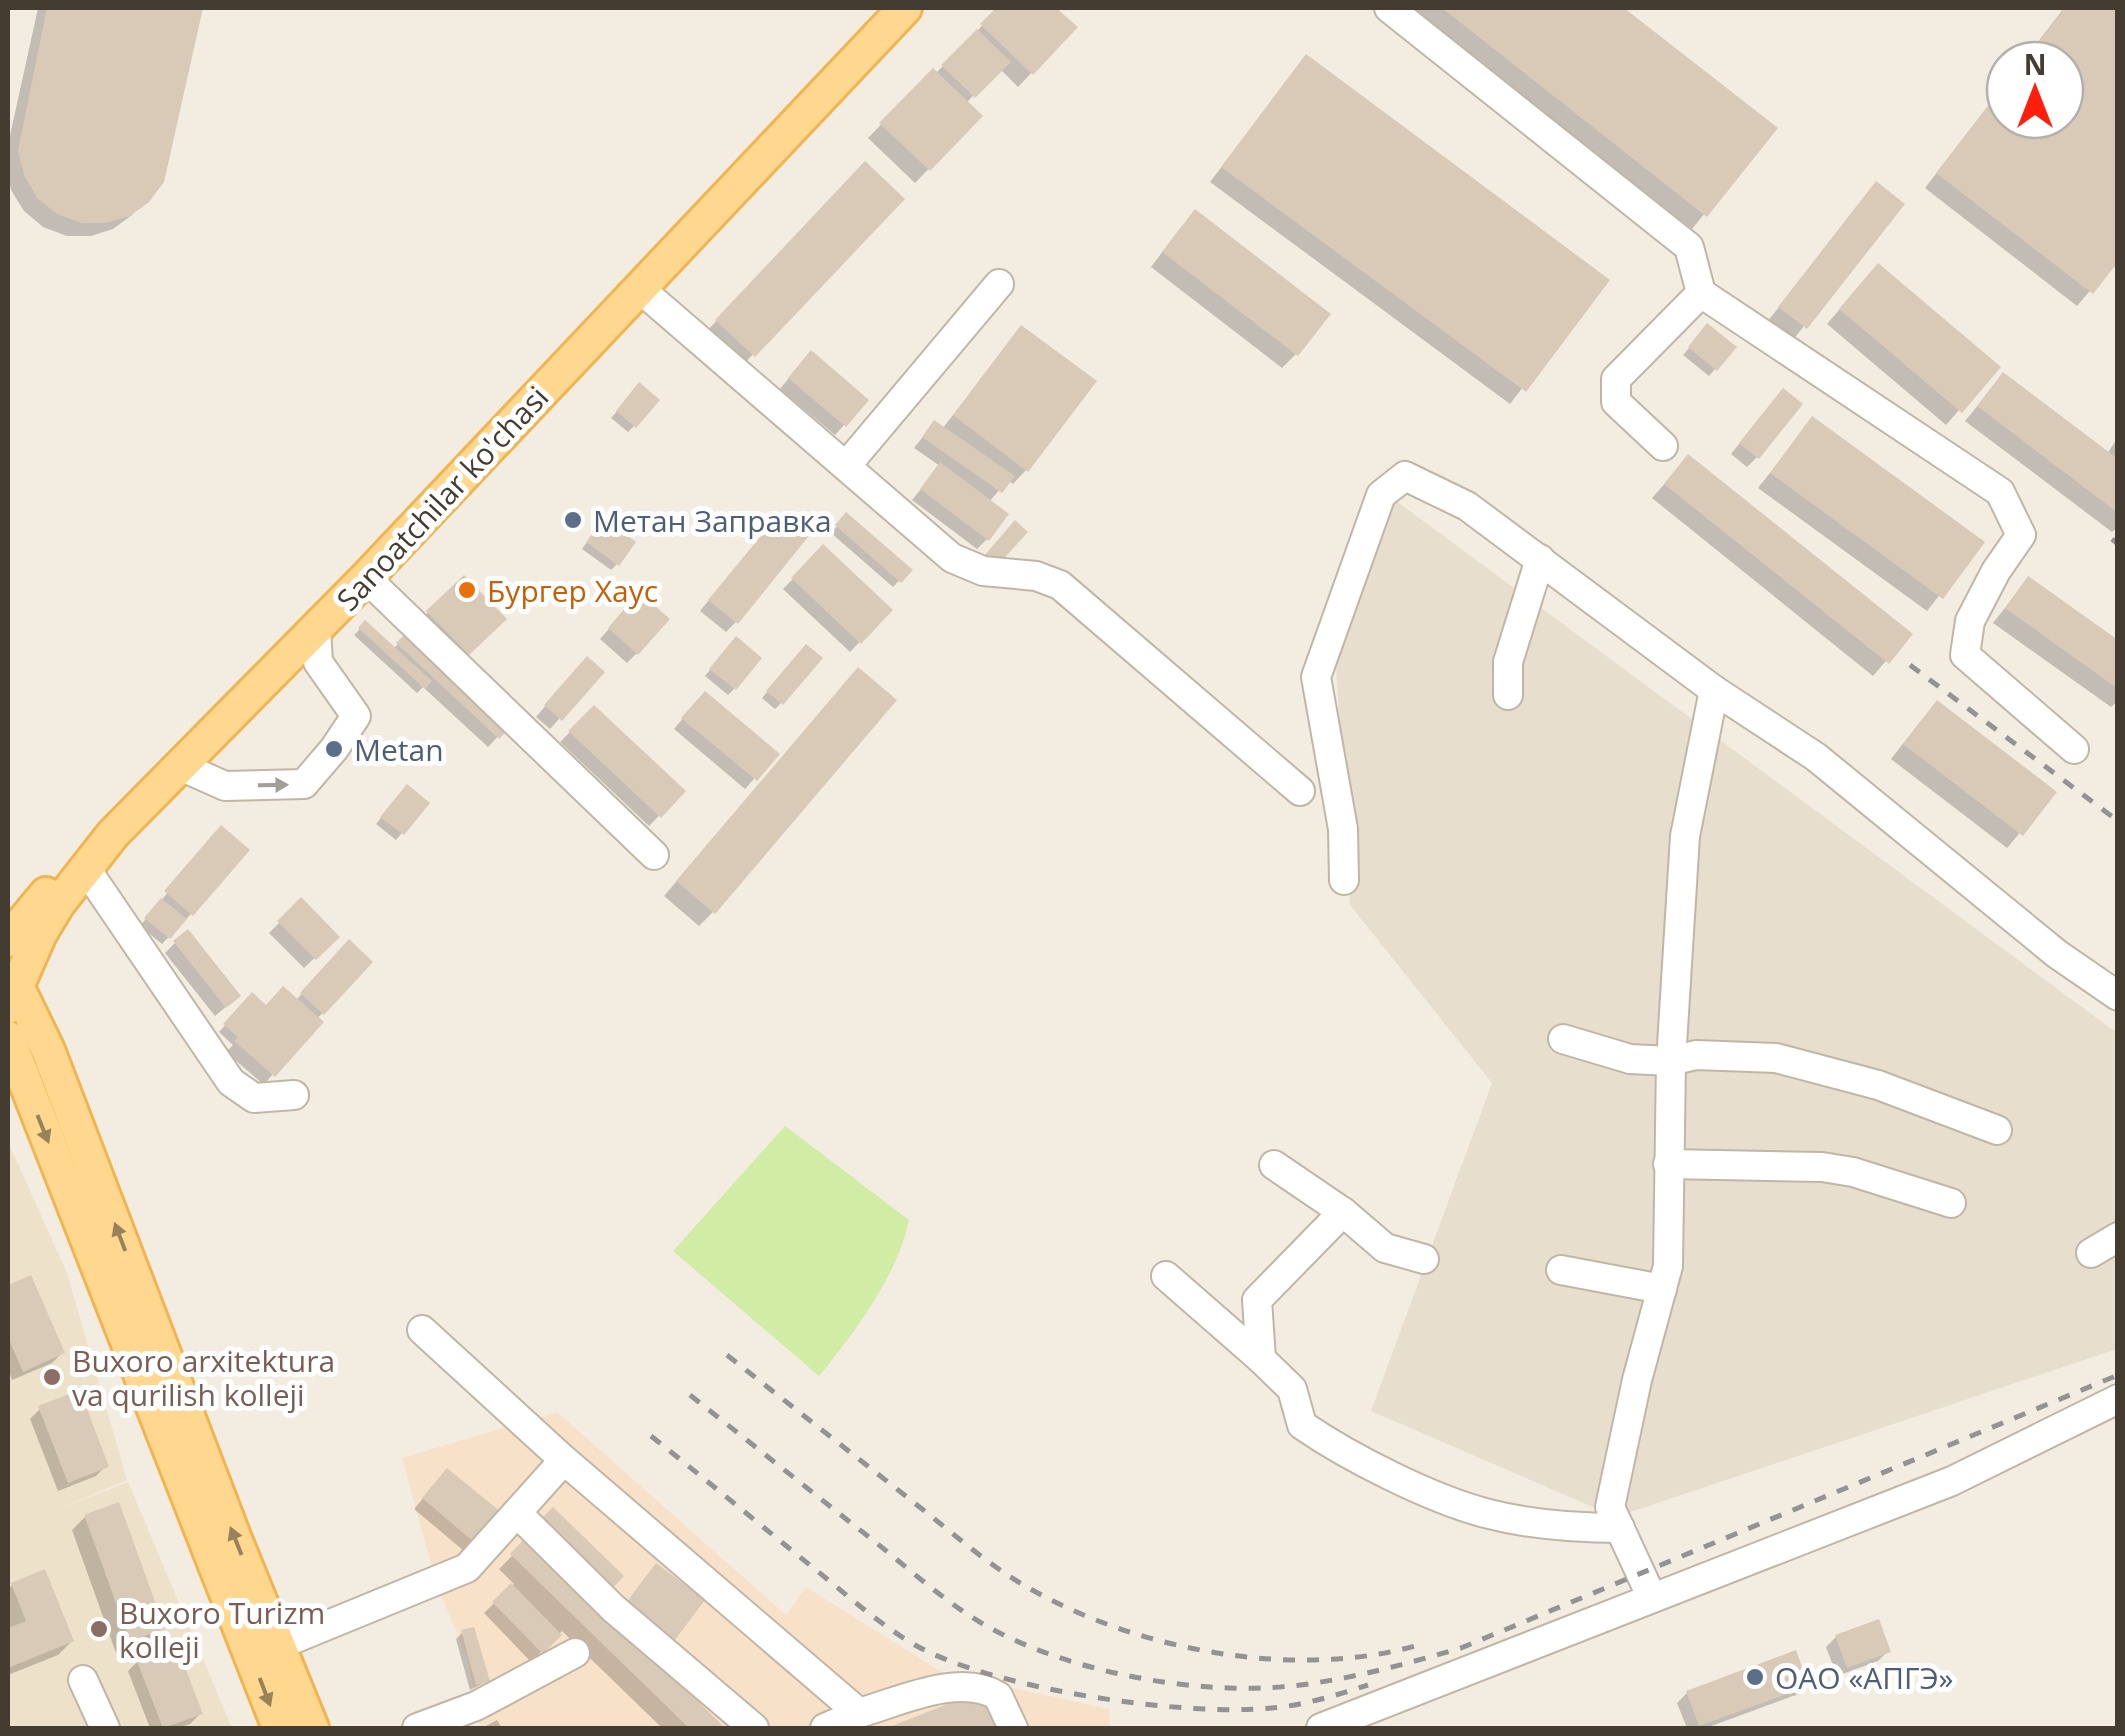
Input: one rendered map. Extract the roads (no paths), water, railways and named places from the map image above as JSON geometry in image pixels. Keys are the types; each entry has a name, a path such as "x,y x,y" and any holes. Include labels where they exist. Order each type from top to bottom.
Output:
{"main road":[{"name":"Sanoatchilar ko'chasi","path":"8,940 111,817 316,608 882,8"},
{"name":"Sanoatchilar ko'chasi","path":"10,991 58,904 113,834 366,578 905,8"},
{"path":"10,991 48,1050 312,1728"},
{"path":"8,1038 279,1728"}],"street":[{"path":"1388,8 1689,247 1701,293 2000,492 2022,535 1996,571 1970,621 1966,655 2074,749"},
{"path":"846,466 999,284"},
{"path":"639,288 952,558 983,570 1036,576 1060,584 1300,791"},
{"path":"1663,446 1616,402 1616,379 1701,293"},
{"path":"1344,880 1343,830 1316,678 1382,495 1405,476 1466,506 1714,690 1816,758 2058,954 2118,996"},
{"path":"1508,695 1508,662 1540,559"},
{"path":"366,578 654,855"},
{"path":"180,766 225,786 304,784 356,716 318,662 316,630"},
{"path":"1652,1598 1610,1508 1637,1380 1668,1266 1671,1061 1685,836 1714,690"},
{"path":"86,869 231,1082 254,1098 294,1095"},
{"path":"1563,1040 1630,1059 1671,1061 1696,1055 1776,1058 1878,1085 1997,1130"},
{"path":"1668,1164 1822,1166 1952,1203"},
{"path":"1274,1165 1343,1212 1385,1248 1424,1260"},
{"path":"1261,1359 1257,1300 1343,1212"},
{"path":"2091,1253 2118,1238"},
{"path":"1561,1270 1662,1289"},
{"path":"1166,1276 1292,1389 1302,1425 1328,1443 1424,1489 1488,1514 1572,1528 1620,1528"},
{"path":"422,1330 564,1460 859,1713"},
{"path":"1321,1728 1952,1481 2118,1399"},
{"path":"279,1645 467,1568 564,1460"},
{"path":"517,1513 613,1608 754,1728"},
{"path":"417,1728 476,1706 575,1652"},
{"path":"84,1680 104,1728"},
{"path":"825,1728 859,1713 947,1688 980,1686 998,1696 1012,1728"}],"railway":[{"path":"2112,539 2118,544"},
{"path":"1910,665 2118,821"},
{"path":"727,1355 985,1559 1027,1587 1071,1609 1168,1643 1272,1659 1324,1660 1374,1655 1422,1644"},
{"path":"690,1395 941,1595 983,1624 1053,1655 1133,1677 1254,1688 1334,1680 1461,1648 2118,1375"},
{"path":"651,1436 874,1617 915,1645 949,1661 1039,1687 1189,1708 1284,1707 1368,1685"}],"place":[{"name":"Метан Заправка","path":"573,520"},
{"name":"Бургер Хаус","path":"467,590"},
{"name":"Metan","path":"334,749"},
{"name":"Buxoro arxitektura va qurilish kolleji","path":"52,1377"},
{"name":"Buxoro Turizm kolleji","path":"99,1629"},
{"name":"ОАО «АПГЭ»","path":"1755,1677"}]}
